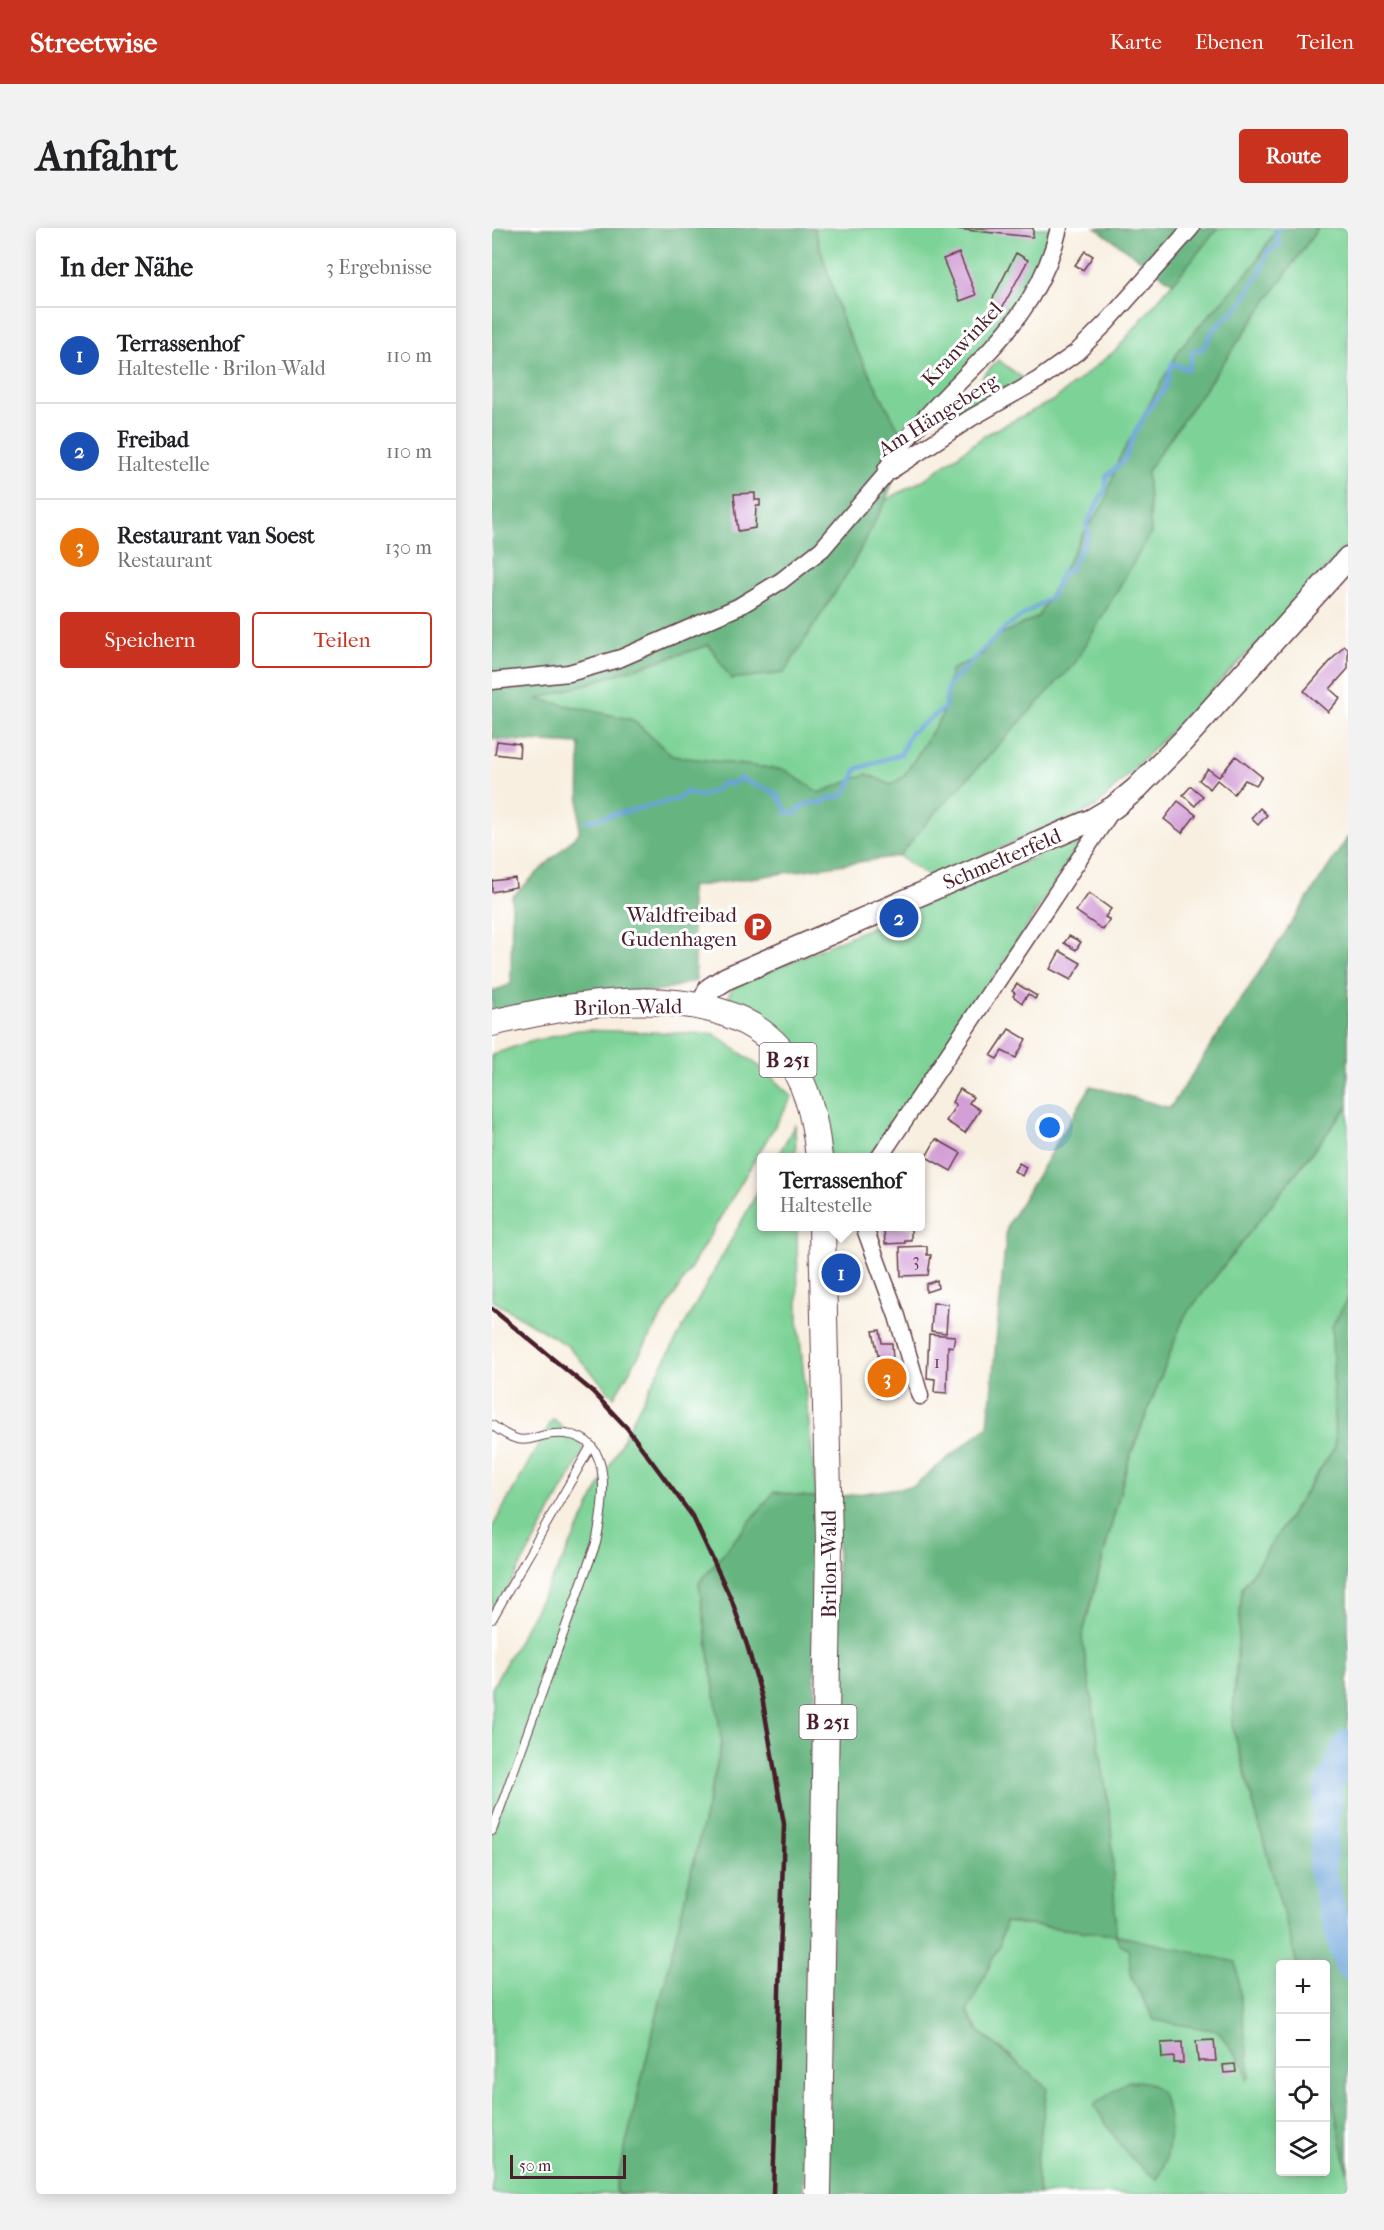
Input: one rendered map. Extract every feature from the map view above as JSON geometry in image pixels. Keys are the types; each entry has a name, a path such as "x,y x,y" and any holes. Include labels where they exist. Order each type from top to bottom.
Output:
{"main road":[{"name":"Schmelterfeld","path":"701,1007 710,989 727,978 1092,820 1114,807 1182,742 1348,558"},
{"name":"Brilon-Wald","path":"492,1023 582,1005 661,1003 701,1007 744,1022 768,1038 797,1072 809,1100 818,1153"},
{"name":"Brilon-Wald","path":"818,2194 829,1530 822,1231"}],"street":[{"name":"Kranwinkel","path":"879,480 905,438 998,344 1016,322 1043,277 1059,228"},
{"name":"Am Hängeberg","path":"492,681 545,676 592,668 738,607 781,581 810,560 842,527 879,480 910,456 1064,362 1107,322 1191,228"},
{"name":"Schmelterfeld","path":"882,1153 1114,807"},
{"path":"865,1231 897,1316 920,1396"}],"lane":[{"path":"492,1425 526,1442 565,1434 576,1436 591,1446 602,1467 603,1483 603,1510 596,1543 492,1831"},
{"path":"492,1619 591,1446"}],"green space":[{"path":"492,228 814,228 844,326 906,443 886,500 850,569 784,673 731,679 709,645 538,699 633,720 672,756 785,770 819,793 867,774 891,785 904,776 942,716 951,670 982,655 996,637 1038,617 1083,534 1105,502 1118,461 1181,347 1255,264 1277,228 1318,228 1147,471 1151,533 1075,663 929,820 899,856 690,887 696,981 659,991 571,993 492,1016 492,992 511,984 512,897 579,833 580,744 492,739"},
{"path":"814,228 1053,228 1039,269 1010,316 906,443 844,326"},
{"path":"1096,228 1218,228 1173,283"},
{"path":"1218,228 1277,228 1255,264 1181,347 1118,461 1106,502 1083,534 1038,617 996,637 982,655 951,670 942,716 904,776 891,785 867,774 819,793 785,770 672,756 633,720 537,699 710,645 850,569 886,500 925,479 987,434 1054,400 1117,349"},
{"path":"1318,228 1348,228 1348,544 1261,640 1096,807 931,878 899,856 1151,533 1147,471"},
{"path":"998,360 1025,380 943,421"},
{"path":"1084,836 923,1090 872,1153 829,1153 827,1127 815,1078 773,1030 732,1003 728,998 732,987"},
{"path":"1348,837 1348,1106 1184,1317 1128,1462 1082,1637 1111,1822 1116,1935 1005,1922 999,1946 967,2012 979,2031 1047,2088 1036,2168 1039,2194 828,2194 838,1497 913,1486 988,1426 1007,1226 1091,1086 1170,1108"},
{"path":"578,1030 714,1034 763,1069 792,1097 614,1397 568,1346 492,1300 492,1055 522,1044"},
{"path":"1348,1106 1348,1297 1332,1327 1335,1447 1242,1588 1232,1725 1296,1960 1276,1960 1276,2176 1330,2176 1330,2087 1348,2174 1348,2194 1039,2194 1036,2168 1012,2057 979,2031 967,2012 999,1946 1005,1922 1115,1935 1111,1822 1082,1637 1128,1462 1184,1317"},
{"path":"795,1125 796,1153 779,1153"},
{"path":"757,1193 757,1231 797,1231 798,1321 817,1498 699,1583 722,1744 615,2190 618,2194 492,2194 492,1688 566,1554 639,1407"},
{"path":"1348,1297 1348,2174 1330,2087 1330,1960 1296,1960 1232,1725 1242,1589 1335,1447 1332,1327"},
{"path":"553,1419 585,1449 492,1618 492,1528"},
{"path":"774,1492 817,1498 812,1974 803,2194 618,2194 615,2190 722,1744 699,1583"},
{"path":"1116,1935 1236,1962 1250,2075 1247,2080 1244,2066 1218,2031 1154,2020 1132,1978 1128,1949 1119,1944"},
{"path":"1128,2081 1149,2083 1162,2095 1166,2105 1170,2132 1166,2159 1157,2179 1129,2155 1094,2105"}],"building":[{"path":"947,228 1033,228 1033,236 1032,237"},
{"path":"1085,251 1093,256 1083,270 1075,265"},
{"path":"959,253 976,295 960,301 943,259"},
{"path":"1016,253 1028,260 1002,308 991,302"},
{"path":"755,493 755,500 760,500 760,506 756,506 755,528 738,531 734,494"},
{"path":"1344,646 1348,649 1348,669 1330,689 1340,698 1328,712 1304,691"},
{"path":"497,741 520,744 519,757 495,754"},
{"path":"1236,756 1262,777 1256,785 1245,780 1234,794 1217,780 1210,789 1199,780 1208,769 1219,777"},
{"path":"1191,786 1203,796 1195,806 1183,795"},
{"path":"1178,801 1196,815 1182,833 1164,819"},
{"path":"1260,808 1267,815 1258,825 1251,818"},
{"path":"515,878 516,887 492,892 492,881"},
{"path":"1089,893 1111,909 1105,917 1110,920 1103,930 1076,911"},
{"path":"1069,936 1081,942 1076,950 1064,943"},
{"path":"1060,951 1081,963 1071,980 1050,969"},
{"path":"1017,984 1037,996 1035,999 1028,994 1022,1003 1013,996 1015,993 1012,991"},
{"path":"1009,1029 1026,1039 1016,1058 1002,1051 997,1059 991,1056"},
{"path":"960,1089 973,1097 969,1103 980,1110 965,1133 946,1121 956,1105 952,1102"},
{"path":"936,1139 961,1153 951,1171 926,1157"},
{"path":"1019,1163 1026,1167 1022,1176 1014,1171"},
{"path":"884,1231 911,1231 911,1240 905,1240 905,1243 885,1244"},
{"path":"927,1246 927,1255 931,1255 928,1275 901,1276 900,1247"},
{"path":"937,1280 938,1288 926,1292 926,1284"},
{"path":"933,1303 948,1304 946,1333 931,1331"},
{"path":"880,1330 882,1343 892,1343 895,1397 878,1398 878,1387 881,1386 880,1370 875,1370 874,1364 880,1364 873,1331"},
{"path":"929,1334 955,1336 953,1347 948,1346 947,1393 934,1392 935,1379 927,1378"},
{"path":"1214,2040 1216,2061 1198,2061 1196,2041"},
{"path":"1182,2042 1183,2063 1174,2063 1174,2057 1162,2058 1161,2043"},
{"path":"1235,2064 1236,2072 1224,2073 1223,2065"}],"waterway":[{"path":"587,821 678,799 686,792 700,796 715,790 725,782 731,785 741,778 773,792 787,813 796,813 808,804 823,803 828,798 841,796 848,790 857,769 901,754 910,733 945,708 948,685 1007,626 1052,596 1061,573 1070,570 1089,533 1086,525 1106,488 1106,477 1125,459 1134,434 1150,407 1165,389 1172,363 1188,370 1193,351 1204,348 1213,330 1241,304 1262,269 1267,252 1280,244 1275,235 1279,228"},
{"path":"1348,1743 1328,1788 1322,1873 1348,1967"}],"railway":[{"path":"492,1309 592,1391 627,1428 693,1517 732,1601 747,1645 762,1697 784,1824 773,2194"}],"place":[{"name":"Freibad","path":"899,918"},
{"name":"Waldfreibad Gudenhagen","path":"758,927"},
{"name":"Terrassenhof","path":"841,1273"},
{"name":"Restaurant van Soest","path":"887,1378"}]}
